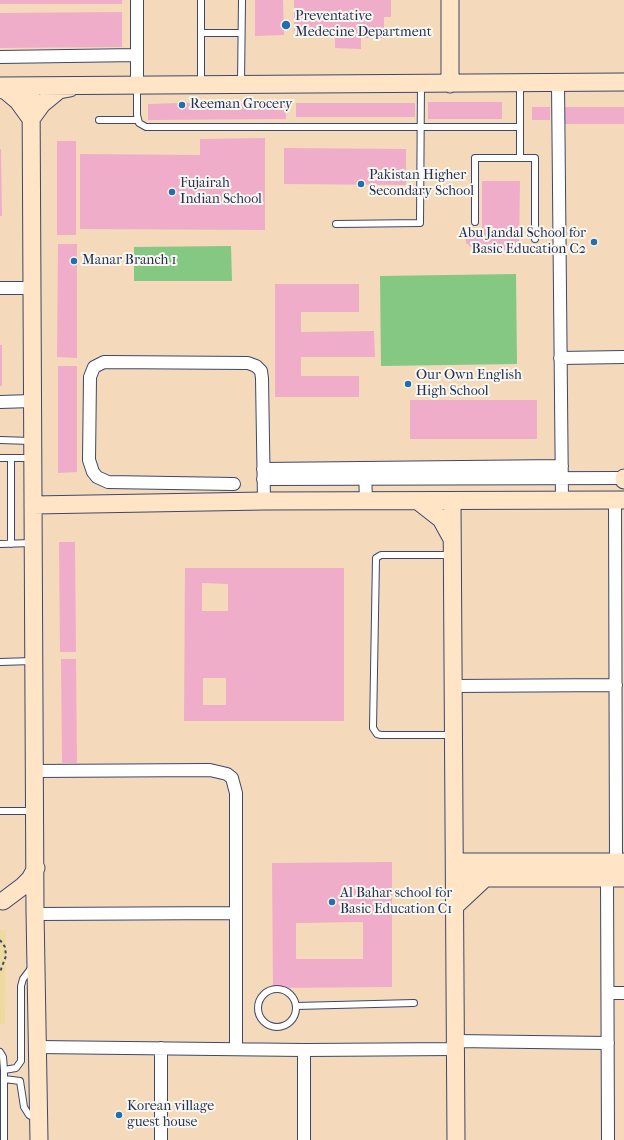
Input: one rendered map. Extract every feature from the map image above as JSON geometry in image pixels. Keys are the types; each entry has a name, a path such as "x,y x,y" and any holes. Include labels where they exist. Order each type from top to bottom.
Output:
{"street":[{"path":"137,0 137,85"},
{"path":"450,0 450,84"},
{"path":"0,57 137,55"},
{"path":"0,87 78,85 558,84 624,82"},
{"path":"558,84 562,500"},
{"path":"31,119 42,104 59,90 78,85"},
{"path":"31,86 36,868 35,912 39,1140"},
{"path":"0,87 18,101 31,119"},
{"path":"0,288 32,288"},
{"path":"560,358 624,357"},
{"path":"234,484 108,482 97,477 93,472 90,460 90,373 94,366 104,362 248,363 256,366 261,371 262,378 264,502"},
{"path":"0,402 32,401"},
{"path":"263,474 562,472 624,479"},
{"path":"366,473 366,501"},
{"path":"115,504 116,482"},
{"path":"33,505 452,500 620,500 620,628 616,685 620,739 620,862 485,870 456,870"},
{"path":"452,500 456,870 456,1140"},
{"path":"452,547 459,515 470,504 486,500"},
{"path":"418,501 441,519 452,547"},
{"path":"453,686 616,685"},
{"path":"35,771 210,770 227,774 234,781 236,793 236,1049"},
{"path":"455,832 485,870 616,878 608,993 608,1140"},
{"path":"2,901 26,882 36,868"},
{"path":"455,906 485,870"},
{"path":"2,901 24,902 35,912 236,913"},
{"path":"608,993 624,993"},
{"path":"37,1047 304,1050 455,1045 608,1043"},
{"path":"161,1048 161,1140"},
{"path":"304,1050 304,1140"}],"lane":[{"path":"201,0 201,85"},
{"path":"241,85 242,0"},
{"path":"201,33 241,34"},
{"path":"336,224 420,223 421,84"},
{"path":"520,84 520,158"},
{"path":"137,85 138,120 139,123 146,127 520,127"},
{"path":"99,120 138,120"},
{"path":"475,222 475,158 535,158 535,239"},
{"path":"0,440 33,441"},
{"path":"0,458 33,458"},
{"path":"11,458 11,544"},
{"path":"0,544 33,543"},
{"path":"452,547 381,555 376,558 373,728 377,734 381,735 454,735"},
{"path":"0,662 34,662"},
{"path":"0,811 35,811"},
{"path":"4,1070 16,1068 21,1061 21,986 25,976 36,961"},
{"path":"277,988 290,993 296,1006 296,1013 287,1024 274,1026 262,1019 258,1006 265,993 277,988"},
{"path":"296,1006 414,1004"},
{"path":"0,1052 3,1057 4,1070 4,1140"},
{"path":"4,1079 20,1081 24,1107 29,1115 39,1122"}],"path":[{"path":"0,940 5,947 6,956 0,972"}],"green space":[{"path":"231,246 232,281 134,281 134,247"},
{"path":"516,274 517,364 381,366 380,276"}],"sand":[{"path":"0,930 6,930 5,1024 0,1024"}],"building":[{"path":"0,0 122,0 122,4 0,4"},
{"path":"255,0 283,0 284,35 255,36"},
{"path":"294,0 391,0 391,17 384,17 384,38 361,38 361,49 335,48 335,31 294,31"},
{"path":"122,12 122,47 0,48 0,13"},
{"path":"428,102 502,102 502,119 428,119"},
{"path":"286,103 286,119 148,120 148,104"},
{"path":"296,103 415,103 415,117 296,117"},
{"path":"532,107 550,107 550,120 532,120"},
{"path":"563,107 624,107 624,124 563,124"},
{"path":"265,138 265,230 80,229 80,154 200,155 200,139"},
{"path":"57,141 76,141 76,235 57,235"},
{"path":"284,148 406,149 406,185 284,184"},
{"path":"1,149 2,216 0,216"},
{"path":"482,181 520,181 519,250 475,250 466,243 465,232 482,232"},
{"path":"58,244 77,244 77,358 57,357"},
{"path":"275,284 359,284 359,312 301,312 301,332 374,331 375,357 301,357 301,376 359,376 359,397 275,397"},
{"path":"0,345 2,345 2,386 0,386"},
{"path":"58,366 77,366 77,472 58,473"},
{"path":"410,400 537,400 537,439 410,439"},
{"path":"59,542 75,542 76,652 60,652"},
{"path":"185,568 344,568 344,721 184,721","holes":["202,583 228,584 228,611 202,611","203,678 226,678 226,705 203,705"]},
{"path":"61,659 76,659 77,763 62,763"},
{"path":"392,862 392,987 273,988 272,863","holes":["363,922 363,959 296,959 296,923"]}],"place":[{"name":"Preventative Medecine Department","path":"286,25"},
{"name":"Reeman Grocery","path":"182,105"},
{"name":"Pakistan Higher Secondary School","path":"361,184"},
{"name":"Fujairah Indian School","path":"172,192"},
{"name":"Abu Jandal School for Basic Education C2","path":"594,242"},
{"name":"Manar Branch 1","path":"74,261"},
{"name":"Our Own English High School","path":"408,384"},
{"name":"Al Bahar school for Basic Education C1","path":"332,902"},
{"name":"Korean village guest house","path":"119,1115"}]}
